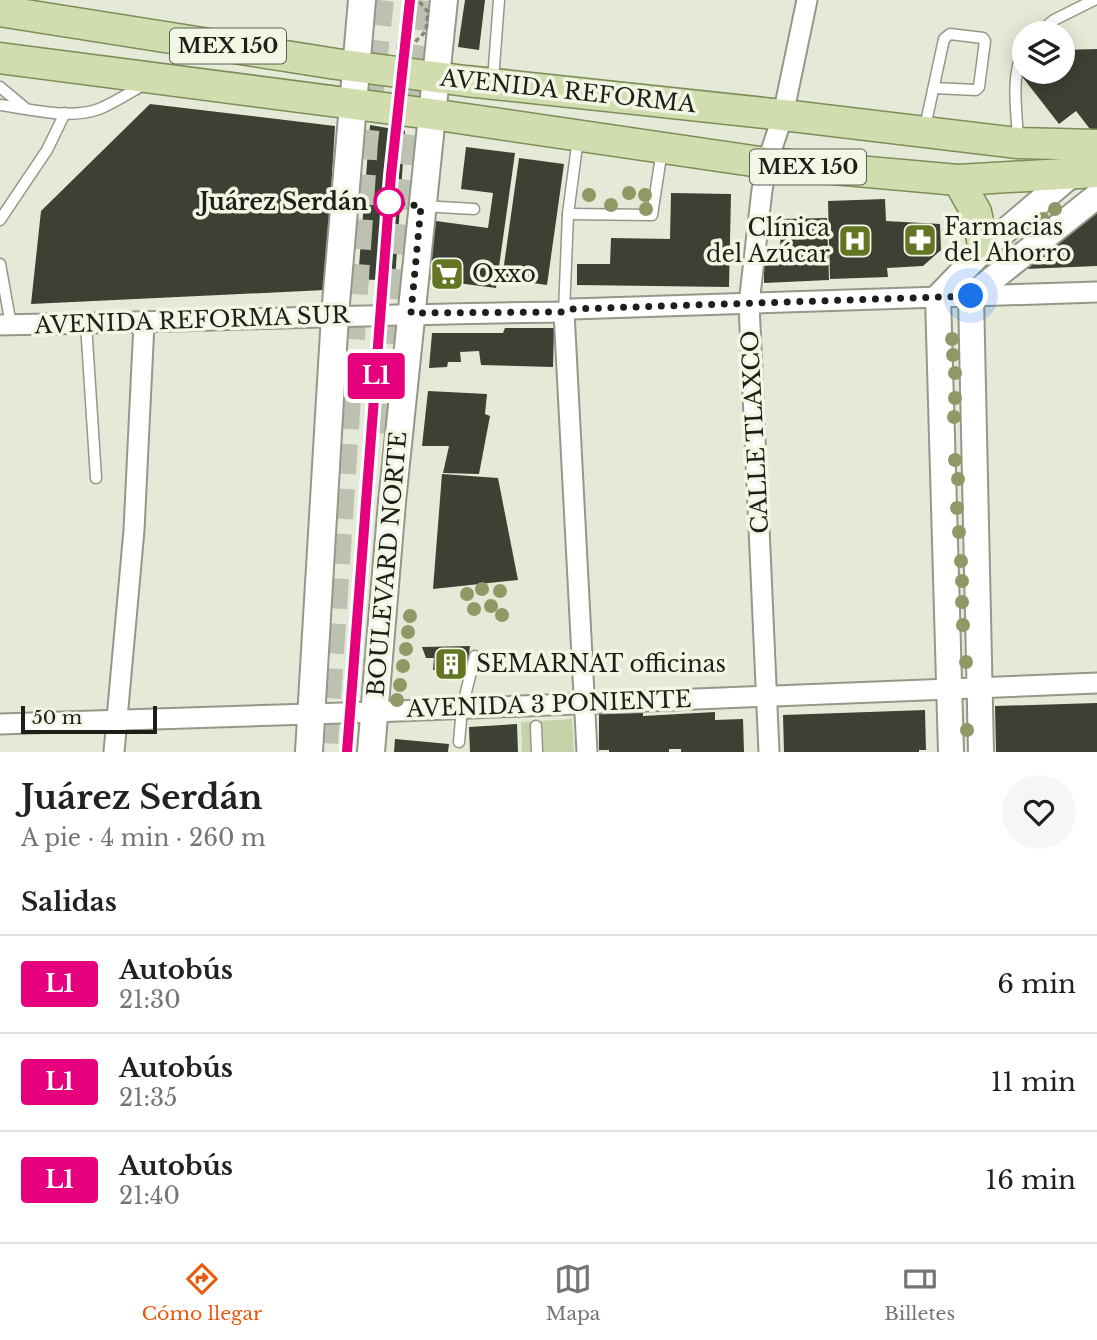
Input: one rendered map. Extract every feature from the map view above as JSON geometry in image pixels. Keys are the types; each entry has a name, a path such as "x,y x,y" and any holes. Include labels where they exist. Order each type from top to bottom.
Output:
{"main road":[{"path":"309,752 335,315 362,0"},
{"name":"BOULEVARD NORTE","path":"371,752 421,206 444,0"},
{"name":"AVENIDA REFORMA","path":"0,11 356,66 492,84 783,114 1018,143 1097,145"},
{"name":"AVENIDA REFORMA","path":"0,58 431,114 767,163 958,180 1084,173"},
{"path":"1084,173 1097,155"},
{"path":"958,180 976,212 984,249"}],"street":[{"name":"CALLE TLAXCO","path":"769,752 749,304 767,163 783,114 807,0"},
{"path":"951,752 938,297 984,249 1084,173"},
{"path":"981,752 971,296 1097,196"},
{"name":"AVENIDA REFORMA SUR","path":"6,325 411,313 564,312 572,309 1097,292"},
{"path":"564,312 587,752"},
{"path":"114,752 134,530 144,323"},
{"name":"AVENIDA 3 PONIENTE","path":"0,724 1097,683"}],"lane":[{"path":"492,84 499,0"},
{"path":"1053,21 1094,0"},
{"path":"925,131 944,39 950,34 983,38 985,41 979,87 976,90 934,88"},
{"path":"0,105 65,113 100,108 156,78"},
{"path":"1015,84 1018,143"},
{"path":"0,87 26,108"},
{"path":"0,220 36,169 65,113"},
{"path":"564,312 568,214 578,137"},
{"path":"568,214 652,215 662,148"},
{"path":"421,206 474,209"},
{"path":"0,264 6,325"},
{"path":"86,324 96,478"},
{"path":"458,742 462,708 475,656"},
{"path":"536,726 537,752"}],"path":[{"path":"399,41 414,43 426,31 428,12 418,0"}],"green space":[{"path":"572,719 574,752 522,752 521,722"}],"building":[{"path":"465,0 485,0 479,50 458,47"},
{"path":"1097,49 1097,138 1076,111 1059,124 1028,84 1075,84 1075,50"},
{"path":"150,104 335,126 325,290 31,304 41,211"},
{"path":"370,125 405,131 395,281 358,279"},
{"path":"466,147 515,153 496,288 427,279 436,221 488,228 493,193 461,189"},
{"path":"519,158 564,164 547,285 502,279"},
{"path":"671,193 731,194 729,287 577,285 577,264 610,264 611,238 670,239"},
{"path":"885,199 886,221 940,224 941,250 923,266 887,268 888,277 830,279 828,201"},
{"path":"1097,205 1097,266 1025,269"},
{"path":"827,218 829,280 764,283 764,256 781,255 779,219"},
{"path":"505,328 554,328 553,367 481,365 479,351 460,352 461,362 448,362 447,367 429,368 432,333 503,333"},
{"path":"428,391 487,394 485,414 490,416 479,474 443,473 449,446 422,446"},
{"path":"442,474 498,478 518,580 433,589"},
{"name":"SEMARNAT officinas","path":"470,646 467,672 433,670 434,658 426,658 422,647"},
{"path":"1097,703 1097,752 996,752 995,706"},
{"path":"925,710 926,750 784,752 783,715"},
{"path":"715,712 715,720 743,719 744,752 681,752 681,749 669,749 669,752 599,750 599,714 643,713 643,716"},
{"path":"517,724 518,752 470,752 469,727"},
{"path":"395,739 449,744 448,752 394,752"}],"tunnel":[{"path":"323,743 363,142 379,0"},
{"path":"387,434 396,316 428,0"}],"bus line":[{"name":"L1","path":"347,752 391,175 410,0"}],"place":[{"name":"Juárez Serdán","path":"389,202"},
{"name":"Farmacias del Ahorro","path":"920,240"},
{"name":"Clínica del Azúcar","path":"855,241"},
{"name":"Oxxo","path":"447,274"},
{"name":"SEMARNAT officinas","path":"451,664"}],"route":[{"path":"389,202 421,206 411,313 564,312 572,309 971,296"}]}
